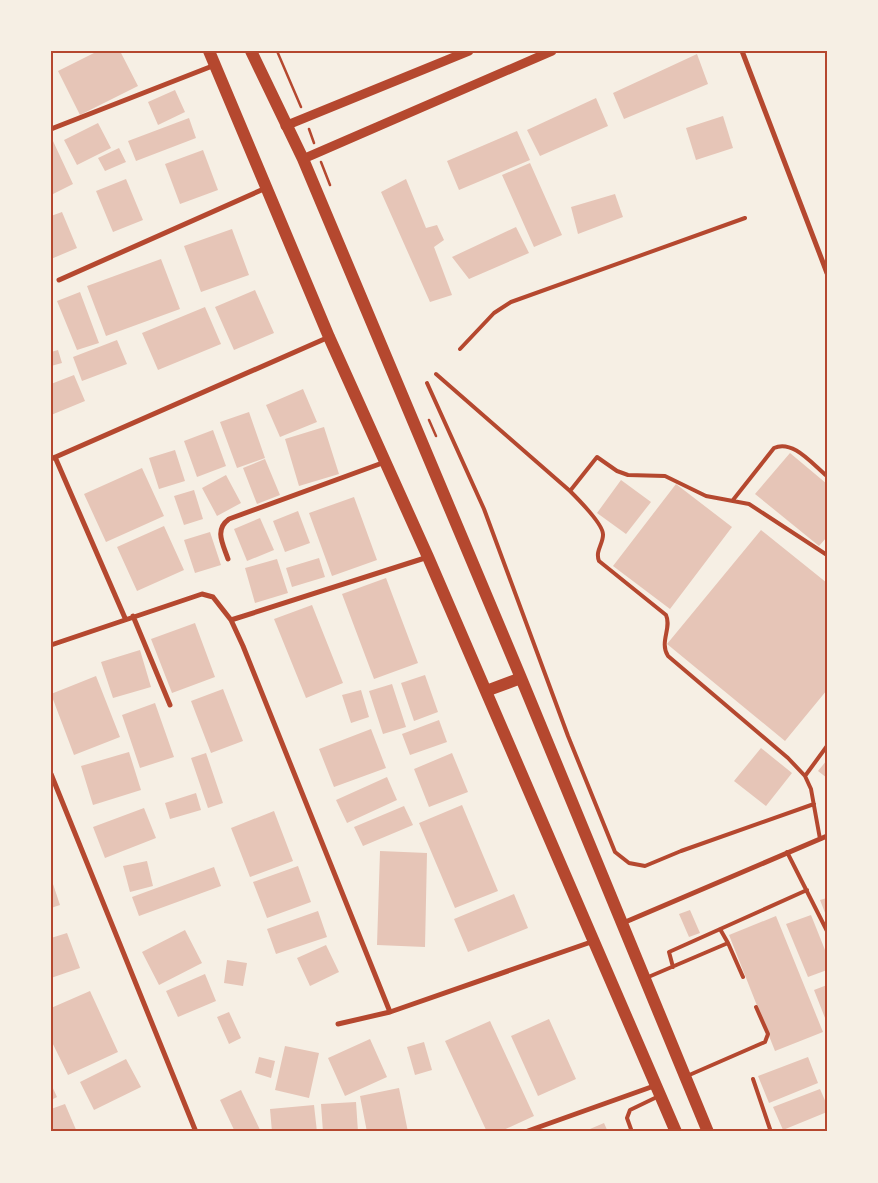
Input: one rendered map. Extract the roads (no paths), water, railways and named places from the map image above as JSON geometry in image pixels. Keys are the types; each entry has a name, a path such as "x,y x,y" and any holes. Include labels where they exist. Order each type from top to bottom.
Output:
{"main road":[{"path":"209,51 329,337 428,557 676,1132"},
{"path":"251,51 285,126 303,159 521,678 620,924 708,1132"},
{"path":"486,691 521,678"}],"street":[{"path":"285,126 469,51"},
{"path":"303,159 552,51"},
{"path":"742,51 827,273"},
{"path":"51,129 215,65"},
{"path":"59,280 267,188"},
{"path":"125,618 53,458 329,337"},
{"path":"228,559 220,534 221,527 229,519 386,462"},
{"path":"231,620 428,557"},
{"path":"51,645 125,618 206,594 217,601 231,620 247,655 390,1012"},
{"path":"133,616 170,705"},
{"path":"51,774 196,1132"},
{"path":"620,924 827,836"},
{"path":"338,1024 390,1012 594,941"},
{"path":"525,1132 659,1090"}],"lane":[{"path":"460,350 494,313 512,302 745,218"},
{"path":"436,374 570,492 602,530 603,536 597,555 599,561 666,614 668,625 664,642 668,656 788,758 804,776 811,789 820,839"},
{"path":"427,383 484,509 568,736 615,852 629,863 645,866 680,851 814,804"},
{"path":"733,500 774,448 782,445 790,447 827,476"},
{"path":"570,492 597,457 617,471 628,475 665,476 706,496 733,500 758,508 825,554 827,547"},
{"path":"804,776 827,746"},
{"path":"787,852 827,931"},
{"path":"673,967 668,952 807,890"},
{"path":"720,929 743,977"},
{"path":"644,979 728,944"},
{"path":"685,1077 765,1042 768,1034 756,1007"},
{"path":"753,1079 771,1132"},
{"path":"632,1132 627,1118 630,1110 659,1090"}]}
